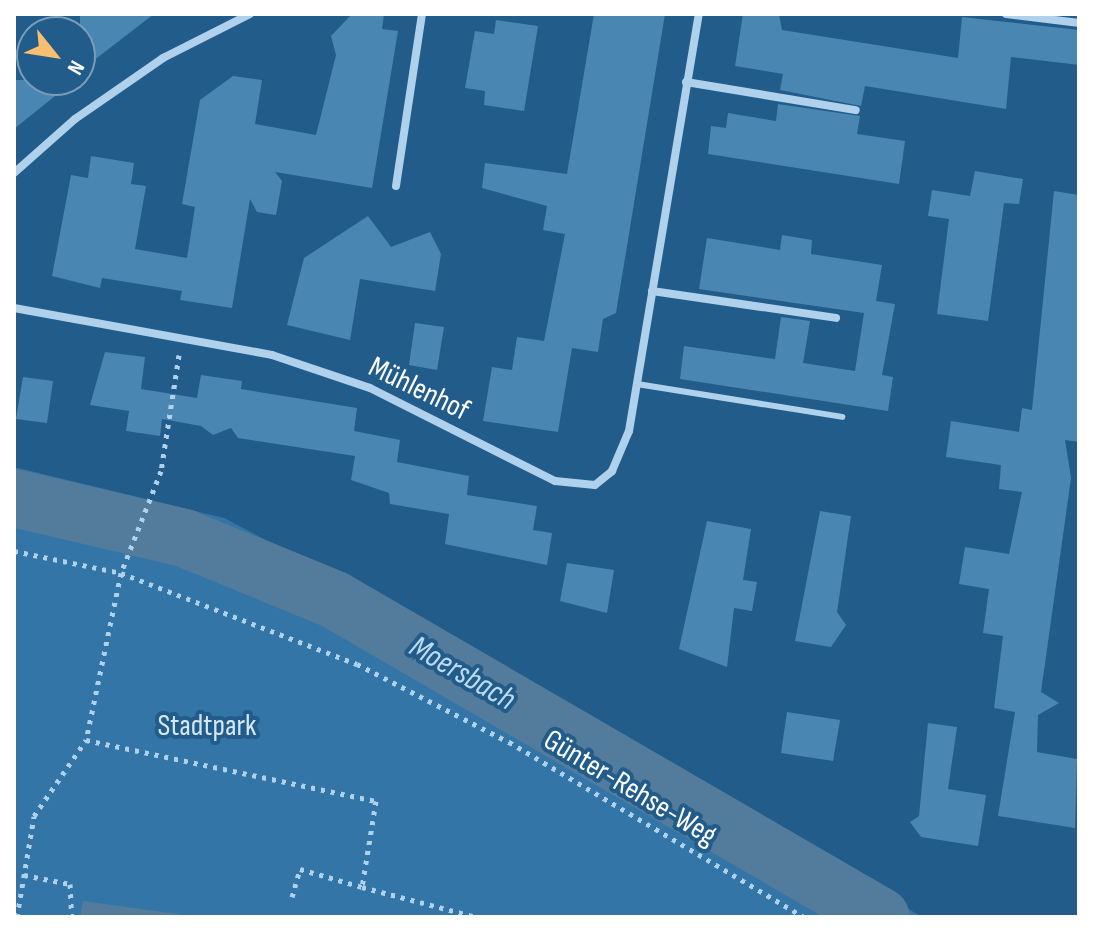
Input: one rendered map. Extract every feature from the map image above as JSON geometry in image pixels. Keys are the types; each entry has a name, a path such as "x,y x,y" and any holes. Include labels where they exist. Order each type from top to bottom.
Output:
{"street":[{"path":"14,173 75,119 163,58 250,14"},
{"path":"396,186 422,14"},
{"name":"Mühlenhof","path":"14,308 183,335 370,388 576,485 595,485 612,471 629,431 699,14"},
{"path":"1006,14 1079,23"},
{"path":"686,82 856,110"},
{"path":"652,291 836,318"}],"lane":[{"path":"637,384 842,417"}],"path":[{"path":"17,917 34,816 86,740 121,573 152,482 161,471 183,335"},
{"name":"Günter-Rehse-Weg","path":"14,551 121,573 357,664 509,742 804,917"},
{"path":"86,740 376,801 362,887"},
{"path":"292,897 300,869 476,917"},
{"path":"24,875 70,884 72,917"}],"green space":[{"name":"Stadtpark","path":"14,467 224,518 458,641 922,917 14,917"}],"shaded area":[{"path":"83,901 199,917 80,917"}],"building":[{"path":"154,14 96,59 96,16 80,16"},
{"path":"352,14 384,14 382,29 398,31 372,188 275,172 282,181 276,215 257,212 250,199 232,308 180,300 182,291 102,278 100,288 52,276 71,175 88,178 91,156 134,163 131,184 146,186 135,249 187,258 195,207 182,204 200,100 233,76 262,80 255,124 316,135 336,55 331,36"},
{"path":"594,14 665,14 616,313 603,319 598,352 572,348 558,432 483,421 492,367 512,370 517,337 544,341 565,234 543,230 547,206 482,188 485,163 567,174"},
{"path":"743,14 779,14 782,30 958,58 962,17 1079,30 1079,65 1011,57 1006,109 865,86 861,106 780,90 783,74 735,66"},
{"path":"496,20 538,26 524,111 484,105 485,91 465,88 475,31 494,34"},
{"path":"14,80 16,96 55,96 14,129"},
{"path":"778,104 860,116 857,134 905,141 899,184 708,154 711,126 726,128 728,113 776,121"},
{"path":"975,171 1023,179 1019,204 1004,203 988,321 937,314 949,219 928,216 932,190 970,196"},
{"path":"1054,191 1079,195 1079,442 1065,440 1071,478 1041,692 1059,703 1038,715 1037,752 1077,759 1075,828 998,816 1015,712 994,708 1003,636 983,633 989,589 959,584 965,547 1009,554 1022,492 999,489 1001,465 946,457 951,421 1019,432 1022,408 1032,410"},
{"path":"368,216 391,247 430,232 441,254 435,291 360,279 350,340 287,325 304,258"},
{"path":"782,235 812,240 811,254 882,265 876,301 895,304 882,375 893,377 888,411 680,379 684,346 775,359 781,317 810,321 803,363 855,371 864,313 699,289 707,238 780,250"},
{"path":"415,323 444,327 437,370 409,365"},
{"path":"105,352 145,357 141,389 197,398 201,375 242,381 241,389 357,408 354,431 400,440 397,462 469,476 467,495 537,506 533,530 552,533 547,565 445,544 449,514 390,504 389,493 351,480 355,456 238,438 231,428 213,435 201,426 162,419 160,436 126,431 129,411 90,405"},
{"path":"23,377 53,381 47,423 16,419"},
{"path":"820,511 851,516 837,612 846,625 831,647 795,641"},
{"path":"707,521 751,529 743,580 757,582 752,611 734,608 727,667 679,649"},
{"path":"567,563 614,570 607,613 560,601"},
{"path":"787,712 840,720 833,761 781,753"},
{"path":"928,723 957,727 948,789 986,795 978,846 921,837 910,822 919,816"}],"waterway":[{"name":"Moersbach","path":"14,498 184,538 335,600 881,917"}]}
